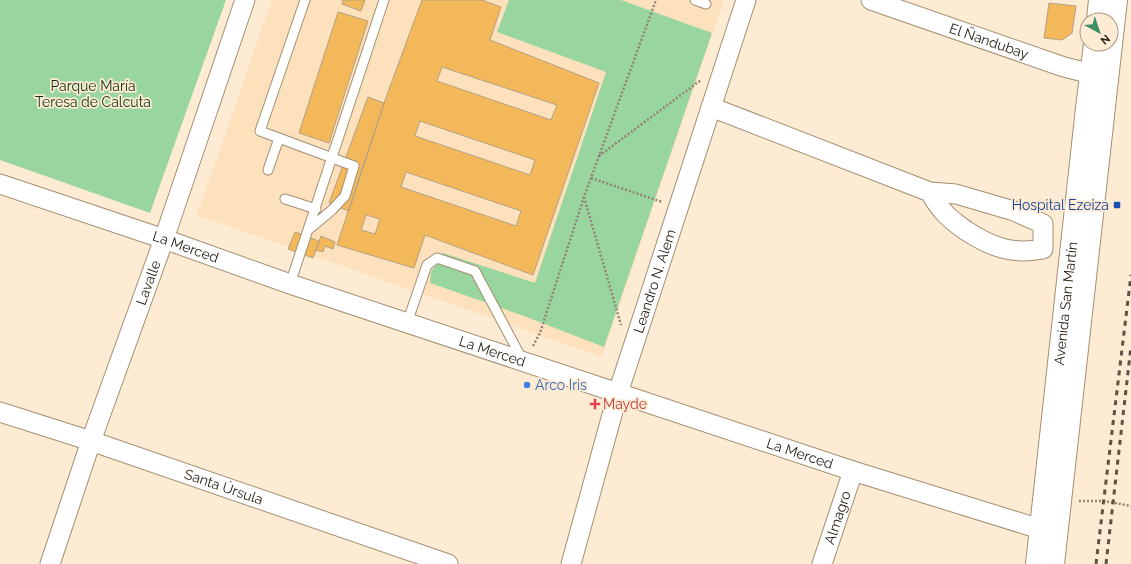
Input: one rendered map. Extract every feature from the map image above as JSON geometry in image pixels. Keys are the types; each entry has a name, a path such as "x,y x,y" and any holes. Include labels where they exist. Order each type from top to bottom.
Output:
{"main road":[{"path":"1099,12 1100,0"},
{"name":"Avenida San Martín","path":"1115,12 1116,0"},
{"name":"Avenida San Martín","path":"1096,52 1100,73"},
{"name":"Avenida San Martín","path":"1053,564 1048,531 1084,131 1100,73 1108,52"},
{"name":"Avenida San Martín","path":"1036,564 1048,531"}],"street":[{"name":"Lavalle","path":"50,564 91,442 164,239 245,0"},
{"name":"Leandro N. Alem","path":"571,564 618,393 746,0"},
{"name":"El Ñandubay","path":"871,0 1064,67 1100,73"},
{"path":"710,107 930,192 956,194 1014,211 1043,224 1043,249 1028,252 1001,248 981,241 953,221 942,210 930,192"},
{"name":"La Merced","path":"0,184 164,239 290,284 853,471 1048,531"},
{"name":"Santa Úrsula","path":"0,412 448,564"},
{"name":"Almagro","path":"822,564 853,471"}],"lane":[{"path":"305,0 260,131 354,166 344,196 332,210 308,230"},
{"path":"290,284 384,0"},
{"path":"695,0 706,4"},
{"path":"268,170 279,138"},
{"path":"286,199 316,209"},
{"path":"407,323 427,265 436,258 469,268 475,271 524,362"}],"path":[{"path":"524,362 540,333 584,197 656,0"},
{"path":"599,156 701,80"},
{"path":"591,178 678,208"},
{"path":"584,197 622,326"}],"shaded area":[{"path":"272,0 724,0 602,357 197,215"}],"green space":[{"name":"Parque María Teresa de Calcuta","path":"0,0 226,0 150,213 0,160"},
{"path":"509,0 621,0 712,33 604,347 524,316 430,283 431,272 443,253 535,283 606,72 497,32"}],"building":[{"path":"343,0 365,0 361,11 342,4"},
{"path":"422,0 482,0 501,7 490,40 599,83 533,275 425,235 414,268 337,245 384,103","holes":["442,67 557,105 551,120 437,81","420,121 535,160 530,175 415,136","406,172 521,211 516,226 401,187","366,215 380,219 375,234 361,230"]},
{"path":"1049,3 1076,6 1072,33 1062,40 1044,38"},
{"path":"338,12 368,21 329,143 299,133"},
{"path":"368,97 384,103 349,211 329,203"},
{"path":"295,232 319,241 313,258 288,249"},
{"path":"321,236 335,242 333,249 325,246 323,252 316,250"}],"railway":[{"path":"1096,564 1131,275"},
{"path":"1106,564 1131,346"}],"place":[{"name":"Hospital Ezeiza","path":"1117,205"},
{"name":"Arco Iris","path":"527,385"},
{"name":"Mayde","path":"595,404"}]}
